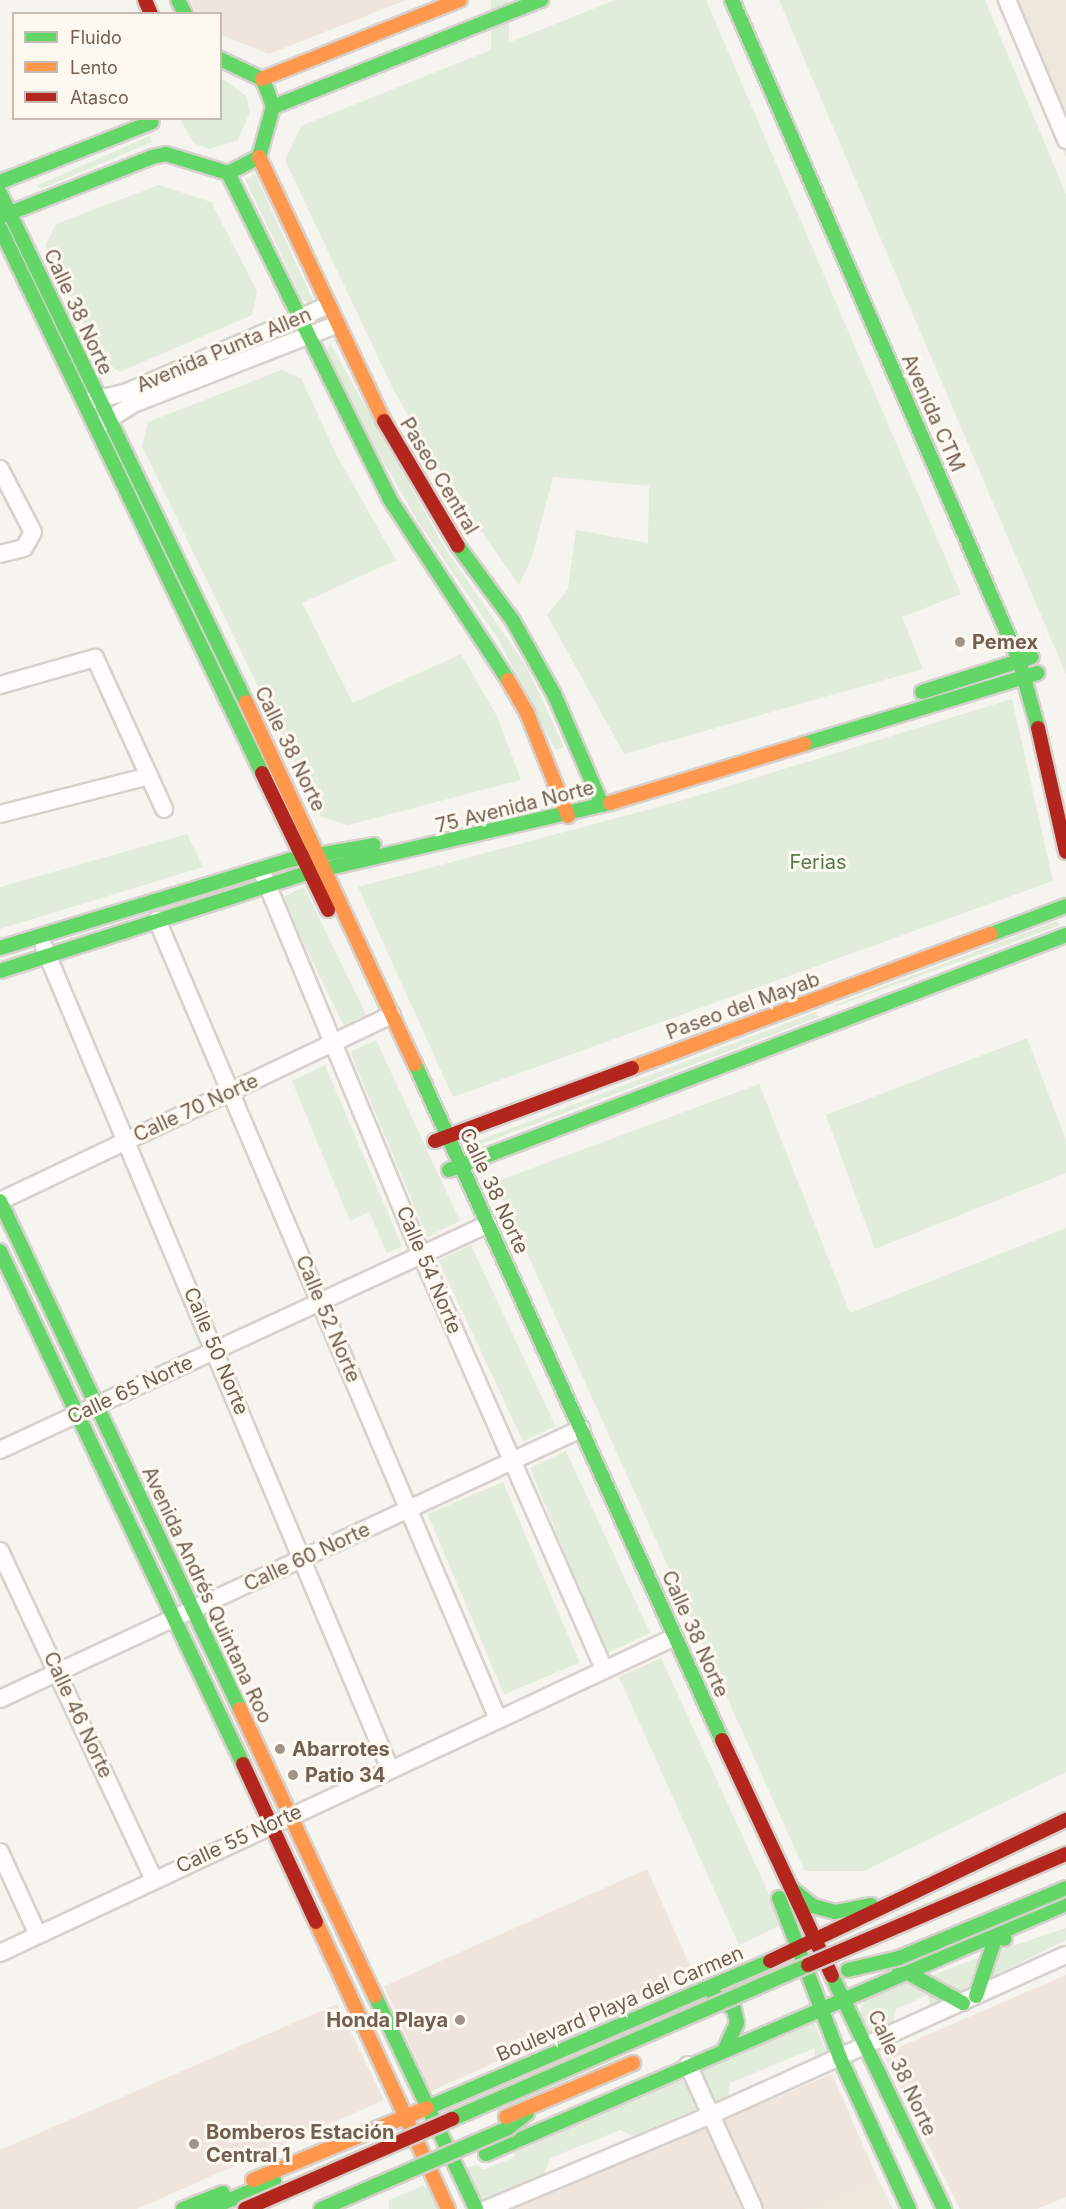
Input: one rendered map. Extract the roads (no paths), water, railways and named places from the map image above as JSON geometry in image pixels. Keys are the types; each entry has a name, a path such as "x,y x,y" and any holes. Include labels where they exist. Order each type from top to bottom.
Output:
{"main road":[{"path":"262,79 460,0"},
{"path":"273,107 541,0"},
{"name":"Avenida CTM","path":"732,0 1004,625 1025,659"},
{"name":"Avenida CTM","path":"747,0 1025,659 1063,768"},
{"path":"222,60 262,79 273,107 259,157 228,173"},
{"path":"5,215 158,134"},
{"path":"0,182 158,134 228,173 302,328 389,498 483,636 526,713 568,816"},
{"name":"Paseo Central","path":"259,157 327,306 385,424 456,543 513,621 554,694 599,800"},
{"name":"Calle 38 Norte","path":"0,193 5,215 302,856 386,1018 441,1139 448,1171 481,1226 669,1640 845,1998 944,2209"},
{"name":"Calle 38 Norte","path":"0,228 91,400"},
{"name":"Calle 38 Norte","path":"102,424 320,854 386,1018"},
{"path":"982,671 997,659 1004,625"},
{"name":"75 Avenida Norte","path":"0,970 311,872 328,871 568,816 599,800 982,671 1025,659"},
{"name":"Avenida CTM","path":"1031,675 1066,852"},
{"name":"75 Avenida Norte","path":"0,948 302,856 563,802 599,800 1031,675"},
{"name":"Paseo del Mayab","path":"441,1139 1066,906"},
{"path":"448,1171 1066,935"},
{"name":"Calle 38 Norte","path":"441,1139 462,1165 481,1226"},
{"name":"Avenida Andrés Quintana Roo","path":"0,1201 476,2209"},
{"name":"Avenida Andrés Quintana Roo","path":"0,1251 175,1618 448,2209"},
{"name":"Calle 38 Norte","path":"669,1640 800,1948 840,2058 909,2209"},
{"path":"1026,1837 1037,1821 1066,1806"},
{"name":"Boulevard Playa del Carmen","path":"183,2209 407,2117 816,1941 1026,1837 1066,1820"},
{"path":"837,1952 886,1920 1066,1839"},
{"path":"245,2209 1066,1854"},
{"path":"795,1993 1066,1873"},
{"path":"787,1884 813,1906 835,1912 890,1903"},
{"path":"848,1970 899,1958 1066,1888"},
{"path":"890,1903 872,1921 874,1940 906,1974 970,2000 996,1936"},
{"path":"351,2209 433,2178 688,2065 996,1936 1066,1904"},
{"path":"996,1936 1007,1940 1066,1920"},
{"path":"697,1993 719,1994 734,2009 737,2023 724,2051"},
{"path":"720,2025 752,2011"},
{"path":"309,2200 645,2058"},
{"path":"209,2209 492,2091 538,2081"},
{"path":"321,2209 508,2128 538,2104"}],"street":[{"path":"1007,0 1066,140"},
{"name":"Avenida Punta Allen","path":"102,424 133,404 302,328 327,306"},
{"name":"Avenida Punta Allen","path":"91,400 127,392 302,328 336,325"},
{"path":"0,469 33,532 24,548 0,554"},
{"path":"0,685 95,658 164,809"},
{"path":"0,814 149,776"},
{"name":"Calle 54 Norte","path":"260,868 420,1254 604,1670"},
{"name":"Calle 52 Norte","path":"157,920 498,1719"},
{"name":"Calle 50 Norte","path":"39,935 304,1558 390,1769"},
{"name":"Calle 70 Norte","path":"0,1201 386,1018"},
{"name":"Calle 65 Norte","path":"0,1450 481,1226"},
{"name":"Calle 60 Norte","path":"0,1699 574,1432"},
{"name":"Calle 46 Norte","path":"0,1551 59,1672 154,1880"},
{"name":"Calle 55 Norte","path":"0,1953 289,1815 669,1640"},
{"path":"0,1852 39,1935"},
{"path":"487,2209 711,2115 1066,1955"},
{"path":"688,2065 754,2209"}],"place":[{"name":"Pemex","path":"960,642"},
{"name":"Abarrotes","path":"280,1749"},
{"name":"Patio 34","path":"293,1775"},
{"name":"Honda Playa","path":"460,2020"},
{"name":"Bomberos Estación Central 1","path":"194,2144"}],"park label":[{"name":"Ferias","path":"818,862"}]}
